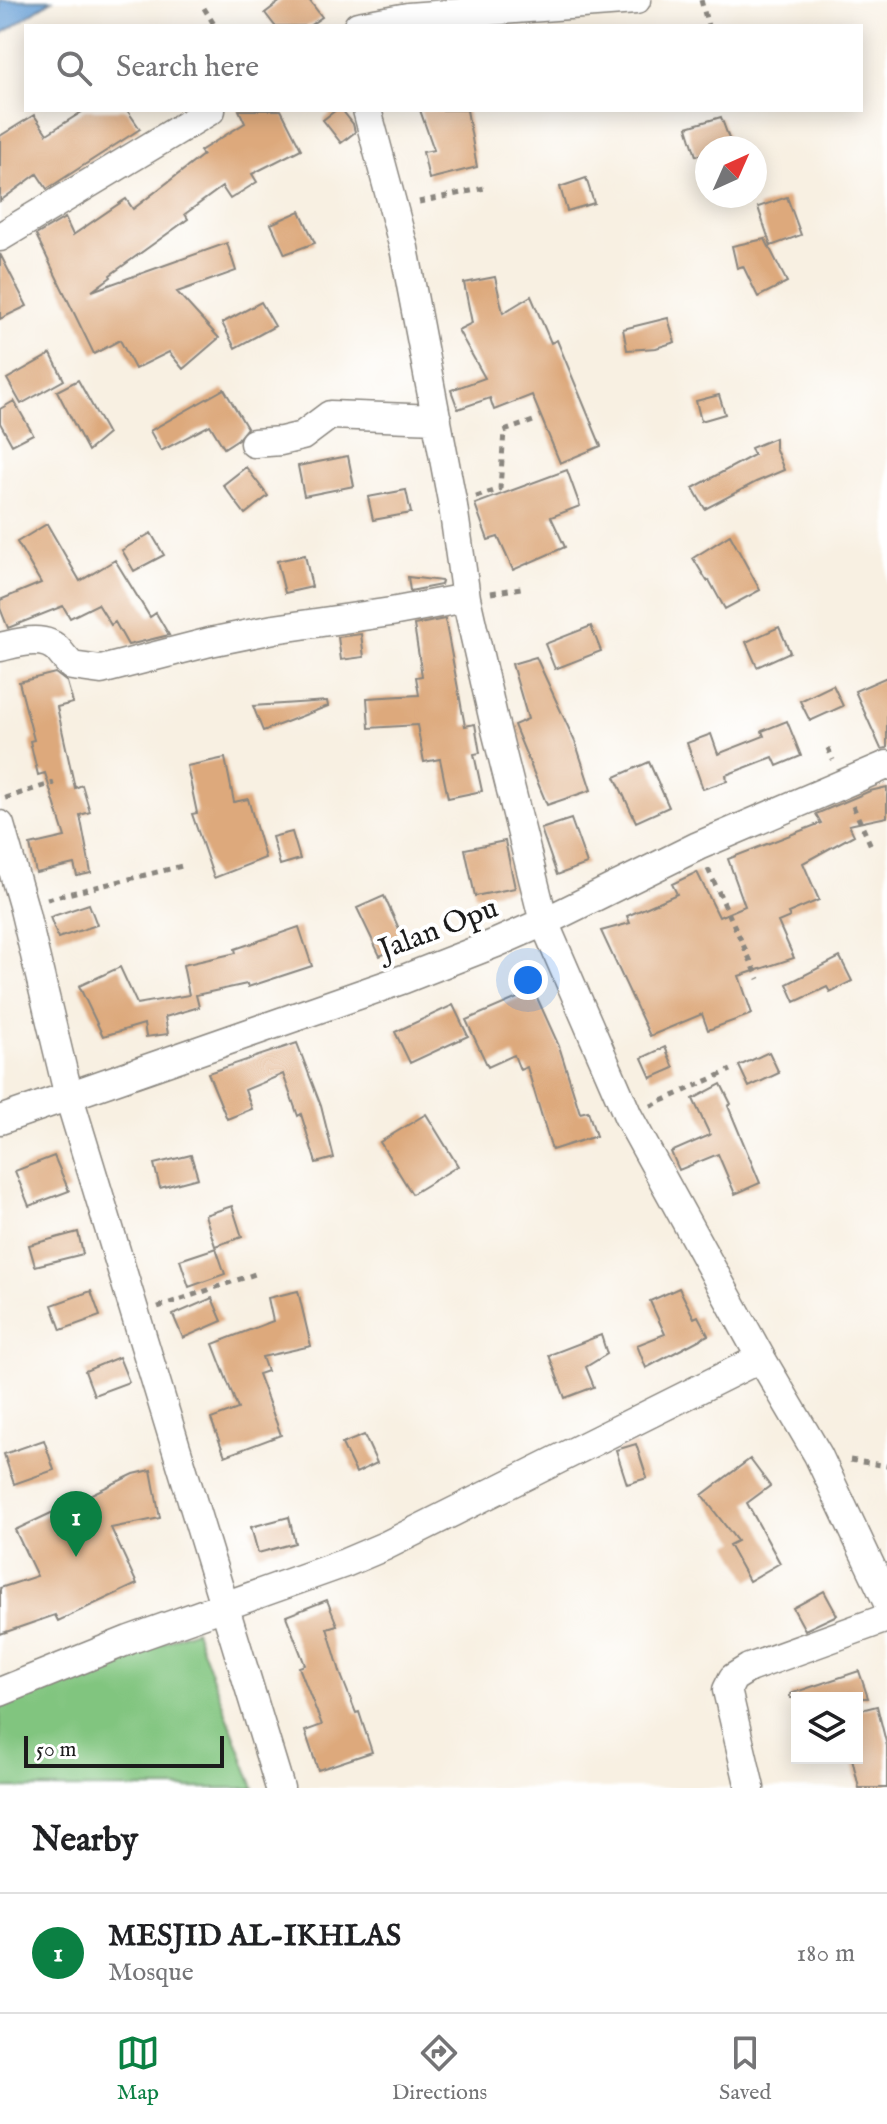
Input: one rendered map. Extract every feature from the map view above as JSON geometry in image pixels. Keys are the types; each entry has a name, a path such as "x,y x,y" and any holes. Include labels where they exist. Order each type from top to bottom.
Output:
{"street":[{"path":"369,24 408,17 636,0"},
{"path":"0,237 208,112"},
{"path":"368,112 395,207 453,506 466,598 544,922 628,1116 818,1455 887,1601"},
{"path":"254,443 302,436 330,415 437,419"},
{"path":"0,647 43,642 57,648 72,666 101,670 274,629 466,598"},
{"name":"Jalan Opu","path":"0,1120 284,1018 404,979 544,922 698,846 887,765"},
{"path":"0,825 23,905 69,1097 280,1788"},
{"path":"0,1692 129,1640 385,1546 761,1358"},
{"path":"750,1788 727,1690 733,1678 749,1668 887,1618"}],"path":[{"path":"701,0 707,24"},
{"path":"204,8 214,24"},
{"path":"395,207 485,188"},
{"path":"453,506 500,489 504,431 536,420"},
{"path":"0,800 54,783"},
{"path":"698,846 759,979"},
{"path":"23,905 182,866"},
{"path":"628,1116 731,1070"},
{"path":"134,1315 255,1274"}],"green space":[{"path":"195,1630 254,1788 0,1788 0,1706"}],"water":[{"path":"0,0 52,0 0,35"}],"building":[{"path":"282,0 309,0 322,17 312,24 273,24 265,13"},
{"path":"82,112 128,112 140,129 47,189 37,174 0,201 0,136 34,115 47,134"},
{"path":"240,112 282,112 301,149 252,174 257,182 230,199 222,187 185,214 188,219 92,291 227,243 236,271 177,292 219,338 183,369 169,352 135,369 120,340 94,354 36,235 65,218 73,235 126,199 133,209 203,155 200,151 245,123"},
{"path":"333,112 344,112 355,132 341,143 323,120"},
{"path":"421,112 467,112 477,167 429,179 423,152 434,150"},
{"path":"721,117 728,136 695,136 695,153 687,127"},
{"path":"586,178 594,203 567,211 560,187"},
{"path":"787,197 801,235 771,246 758,208 767,208 767,204"},
{"path":"300,211 315,243 285,254 271,224"},
{"path":"765,239 787,282 758,297 743,266 737,268 732,246"},
{"path":"0,254 27,306 0,319"},
{"path":"495,277 503,313 531,296 551,343 557,340 601,446 560,463 532,395 494,410 490,398 458,409 451,390 485,378 458,330 472,323 464,283"},
{"path":"261,302 275,326 235,348 222,323"},
{"path":"668,318 675,342 656,348 627,350 623,329"},
{"path":"51,354 64,380 21,404 7,379"},
{"path":"78,380 108,434 88,451 57,391"},
{"path":"224,389 247,428 238,439 224,448 210,425 161,451 150,431"},
{"path":"719,395 725,414 701,421 696,401"},
{"path":"14,401 33,434 12,445 0,423 0,409"},
{"path":"775,438 775,447 784,470 705,509 693,488 754,455 751,448"},
{"path":"348,456 354,486 304,496 298,466"},
{"path":"246,467 268,496 245,514 223,485"},
{"path":"567,470 580,506 551,517 565,547 513,570 498,537 488,540 475,504"},
{"path":"406,490 411,513 373,520 368,497"},
{"path":"47,524 80,581 115,560 150,617 156,613 169,635 128,645 115,622 111,625 98,604 70,618 63,606 8,628 0,600 41,583 17,542"},
{"path":"151,533 164,555 134,571 122,550"},
{"path":"730,535 760,590 725,609 693,558"},
{"path":"305,555 312,587 285,593 277,561"},
{"path":"408,577 442,581 441,585 410,591"},
{"path":"445,619 465,726 475,724 480,753 474,754 482,791 448,798 440,759 424,762 417,725 369,728 367,698 419,695 416,677 422,676 414,625"},
{"path":"591,626 601,651 555,669 545,644"},
{"path":"779,627 790,652 757,667 746,642"},
{"path":"361,634 364,657 341,660 338,637"},
{"path":"536,657 576,744 591,790 547,805 514,725 528,719 512,664"},
{"path":"55,673 67,682 73,703 57,707 75,788 82,785 90,812 80,815 91,873 77,876 74,864 36,873 30,845 65,837 45,773 38,775 30,741 34,740 19,682"},
{"path":"887,677 887,748 881,749 855,691"},
{"path":"833,685 843,706 810,721 800,701"},
{"path":"327,701 328,706 263,731 253,706"},
{"path":"787,721 801,756 777,766 773,757 726,775 727,781 703,789 687,743 711,734 718,754 764,736 762,731"},
{"path":"225,758 234,802 248,799 265,858 214,878 192,814 197,813 187,766"},
{"path":"649,762 669,807 636,822 615,777"},
{"path":"887,787 887,817 849,825 854,835 803,863 819,900 788,913 790,917 778,922 794,958 739,976 752,1014 708,1030 702,1014 650,1036 601,931 630,923 627,916 677,894 672,884 697,872 719,917 745,906 728,859 821,823 816,814"},
{"path":"571,819 587,864 557,875 541,829"},
{"path":"292,832 300,859 280,865 272,837"},
{"path":"505,841 515,888 475,896 465,849"},
{"path":"384,896 406,944 380,956 357,908"},
{"path":"89,904 97,925 58,938 50,917"},
{"path":"299,927 312,966 248,987 247,984 196,995 199,1007 165,1017 168,1034 146,1037 144,1024 103,1036 79,986 120,967 137,1004 189,995 183,965 236,953 235,949"},
{"path":"840,957 852,981 830,992 827,987 795,1002 787,984"},
{"path":"534,991 559,1046 580,1113 588,1111 596,1136 552,1150 527,1067 520,1070 514,1055 488,1067 466,1020"},
{"path":"453,1005 468,1036 410,1063 395,1032"},
{"path":"297,1043 321,1106 334,1158 316,1163 301,1114 298,1116 283,1074 245,1090 252,1109 227,1119 208,1073"},
{"path":"665,1047 674,1068 651,1078 642,1058"},
{"path":"769,1052 779,1073 749,1087 739,1066"},
{"path":"721,1084 760,1183 735,1194 718,1154 679,1170 671,1152 710,1135 693,1099"},
{"path":"426,1114 458,1166 412,1194 380,1142"},
{"path":"191,1155 198,1178 160,1188 154,1164"},
{"path":"54,1156 69,1191 29,1206 15,1171"},
{"path":"232,1206 242,1237 215,1246 205,1215"},
{"path":"78,1232 83,1254 35,1266 29,1245"},
{"path":"216,1248 225,1274 189,1287 180,1260"},
{"path":"679,1288 694,1318 698,1316 708,1335 646,1368 637,1345 665,1334 650,1301"},
{"path":"91,1291 100,1316 61,1330 52,1305"},
{"path":"298,1291 311,1346 262,1357 267,1371 258,1374 281,1435 225,1456 211,1419 238,1409 213,1344 273,1321 268,1298"},
{"path":"212,1298 222,1321 183,1338 173,1315"},
{"path":"601,1335 607,1354 586,1367 594,1387 565,1398 549,1355"},
{"path":"119,1357 129,1382 94,1395 85,1371"},
{"path":"364,1435 377,1463 356,1473 342,1444"},
{"path":"44,1440 54,1470 14,1484 4,1454"},
{"path":"636,1444 647,1478 627,1484 616,1450"},
{"path":"750,1459 770,1486 747,1503 780,1563 749,1581 729,1545 737,1541 702,1495"},
{"path":"151,1470 160,1518 111,1528 137,1584 58,1621 55,1615 0,1634 0,1588 37,1576 15,1530 134,1474"},
{"path":"289,1517 295,1543 258,1553 251,1527"},
{"path":"824,1591 837,1615 805,1630 793,1608"},
{"path":"327,1600 337,1625 327,1628 341,1675 356,1713 359,1712 372,1752 318,1770 305,1731 322,1725 299,1667 305,1665 286,1616"},
{"path":"859,1671 868,1698 863,1698 863,1692 796,1692"},
{"path":"877,1706 887,1746 887,1788 859,1788 853,1764 863,1764 863,1710"}],"place":[{"name":"MESJID AL-IKHLAS","path":"76,1557"}]}
